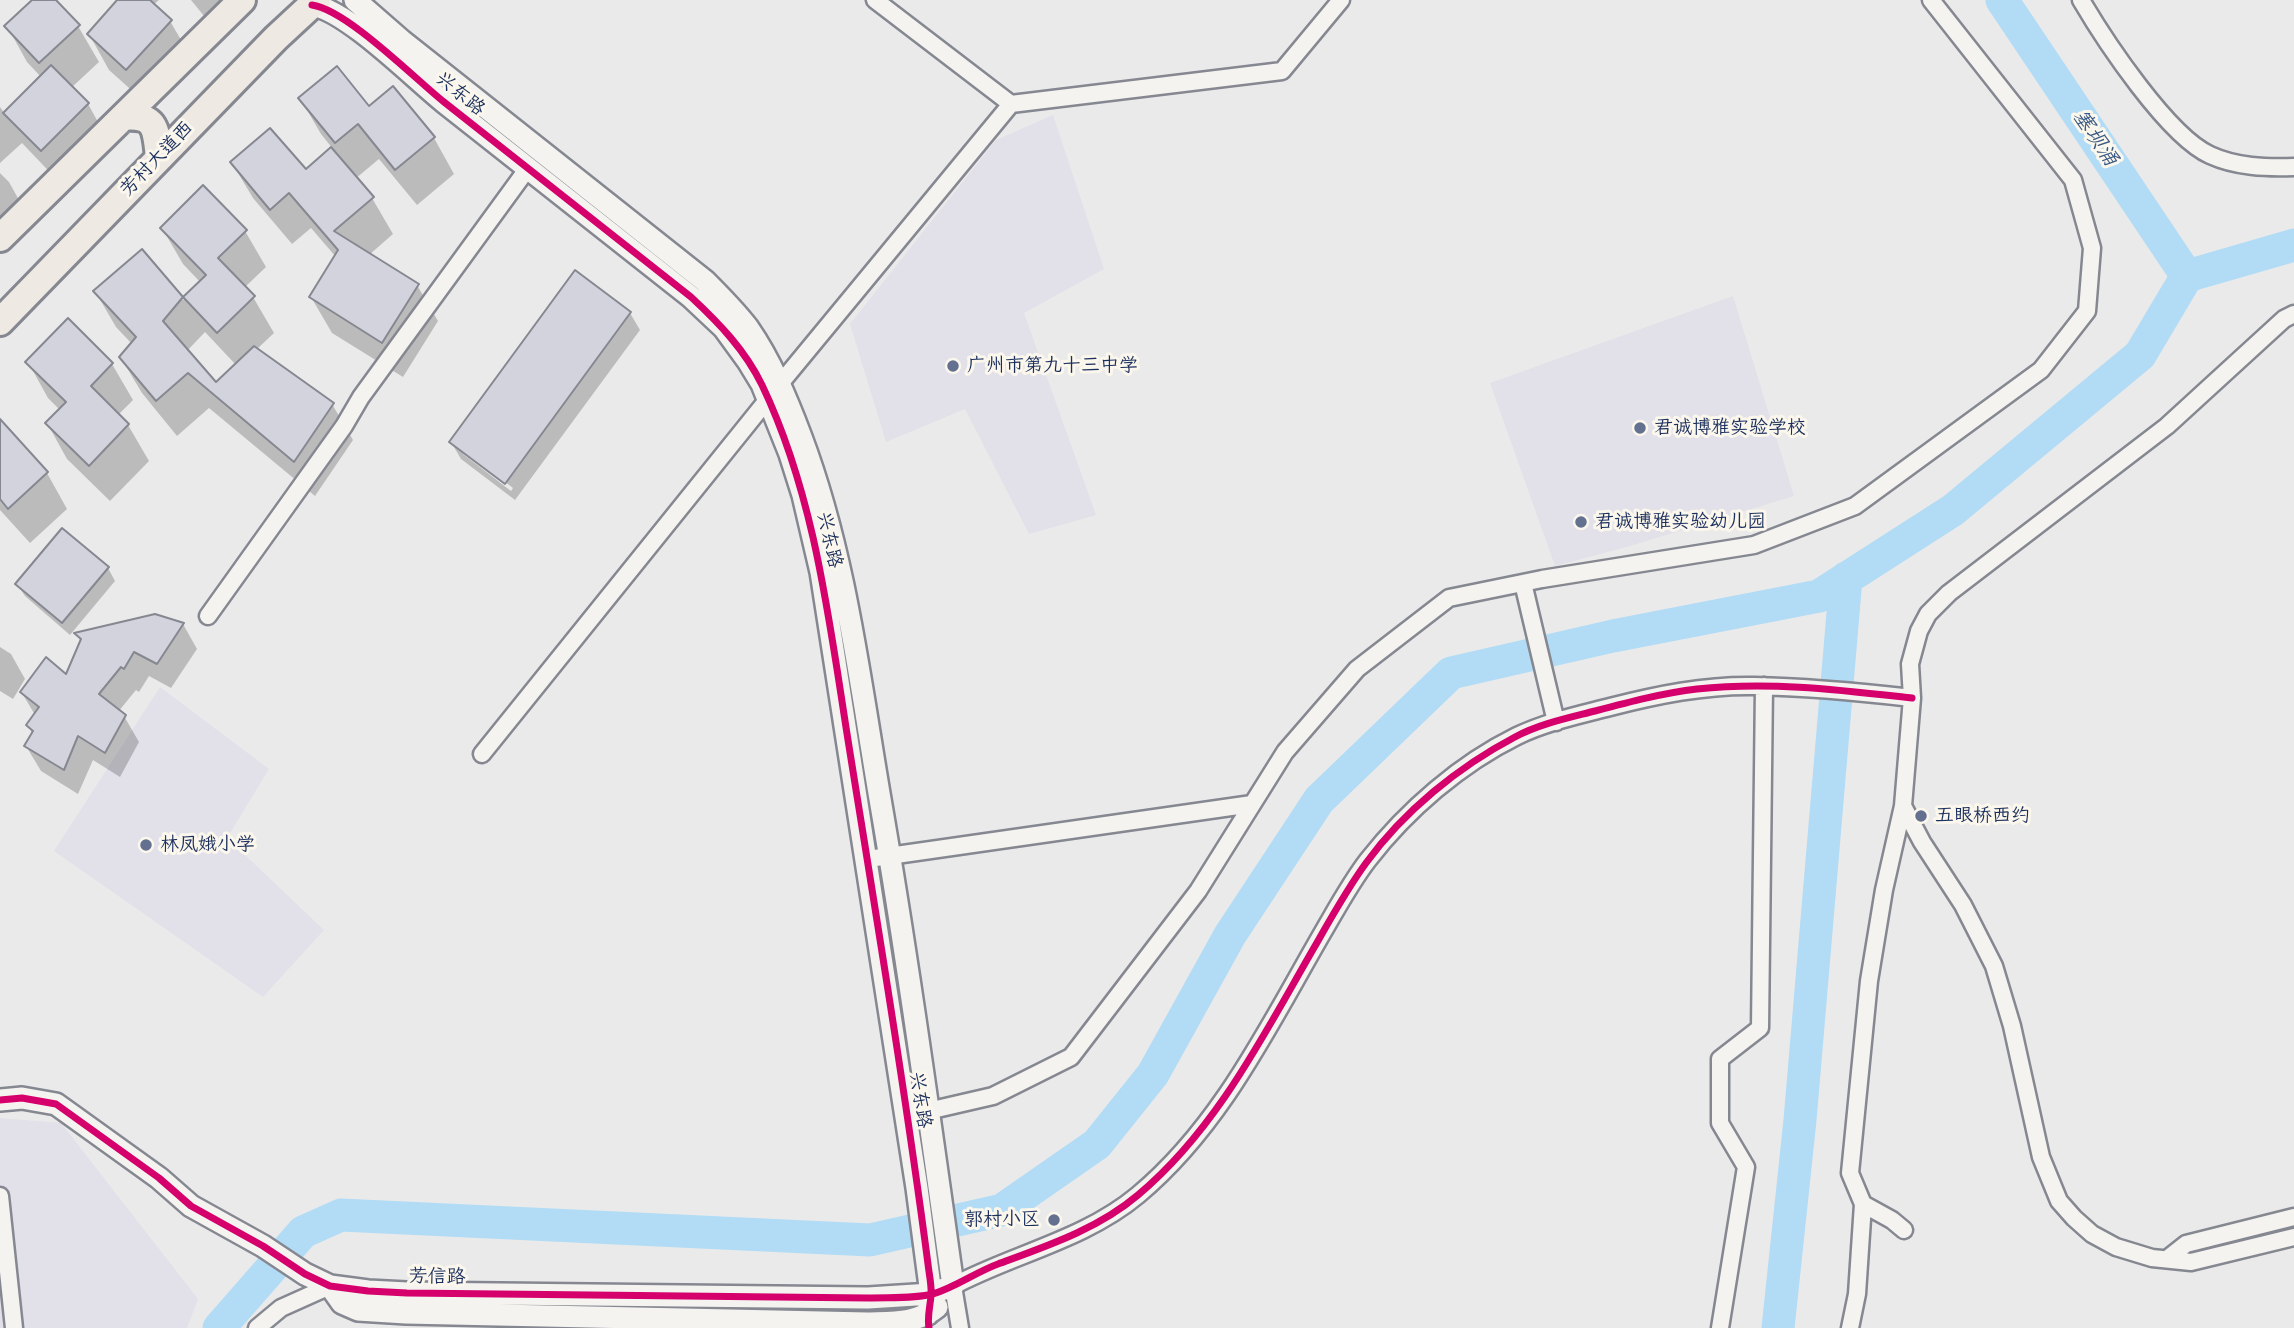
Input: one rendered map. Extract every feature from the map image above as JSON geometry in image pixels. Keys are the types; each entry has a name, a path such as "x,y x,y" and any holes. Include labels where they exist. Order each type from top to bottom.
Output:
{"highway":[{"path":"0,238 242,0"},
{"name":"芳村大道西","path":"0,322 276,38 315,2"},
{"path":"123,117 139,116 153,124 159,158"}],"street":[{"name":"兴东路","path":"355,0 402,41 705,281 747,327 773,392 819,485 834,538 853,631 890,856 953,1286"},
{"path":"875,0 1011,104"},
{"path":"482,754 773,392 1011,104 1282,71 1341,0"},
{"path":"928,1111 993,1096 1071,1057 1198,891 1285,752 1357,669 1449,598 1754,545 1855,506 2041,370 2087,312 2092,248 2073,180 1931,0"},
{"path":"2081,0 2102,36 2173,127 2209,155 2259,168 2294,167"},
{"name":"兴东路","path":"315,2 356,28 442,100 691,297 724,328 773,392 800,485 821,572 868,859 917,1188 928,1264 929,1312"},
{"path":"208,616 344,426 361,397 528,168"},
{"path":"1850,1328 1857,1294 1863,1204 1850,1172 1869,981 1884,890 1903,806 1912,698 1910,664 1914,646 1928,614 1937,604 2167,426 2284,319 2294,314"},
{"path":"1524,583 1556,722"},
{"path":"960,1328 953,1286 994,1265 1090,1227 1138,1196 1188,1148 1221,1103 1263,1036 1348,890 1385,840 1450,778 1517,736 1556,722 1670,693 1764,686 1912,698"},
{"path":"1720,1328 1746,1167 1720,1123 1720,1059 1760,1028 1764,686"},
{"path":"868,859 1252,804"},
{"path":"1903,806 1922,842 1963,905 1994,966 2012,1026 2041,1157 2059,1201 2074,1219 2092,1234 2116,1247 2139,1254 2190,1262 2294,1237"},
{"name":"芳信路","path":"0,1100 22,1098 56,1104 159,1178 191,1206 330,1286 369,1292 407,1293 868,1298 929,1312 953,1286"},
{"path":"0,1196 14,1328"},
{"path":"1863,1204 1904,1230"},
{"path":"2167,1259 2186,1244 2294,1217"},
{"path":"257,1328 281,1308 330,1286"}],"shaded area":[{"name":"广州市第九十三中学","path":"1053,115 1104,269 1024,313 1096,515 1029,534 965,409 886,442 850,324 996,140"},
{"name":"君诚博雅实验学校","path":"1733,296 1794,496 1555,566 1490,383"},
{"name":"林凤娥小学","path":"160,687 269,769 227,838 324,930 263,997 54,851"},
{"path":"0,1118 61,1123 198,1299 187,1328 0,1328"}],"building":[{"path":"32,0 56,0 80,25 39,63 4,26"},
{"path":"117,0 150,0 172,20 126,70 87,34"},
{"path":"51,65 89,103 41,151 3,113"},
{"path":"337,66 369,106 393,86 435,137 395,170 358,124 335,143 298,98"},
{"path":"270,128 306,169 331,147 374,197 334,231 419,284 382,343 309,297 338,250 289,193 270,210 230,162"},
{"path":"203,185 247,230 218,258 255,296 217,333 183,297 206,275 160,228"},
{"path":"142,249 183,297 163,321 216,382 254,346 334,403 294,462 188,373 156,401 119,357 136,337 93,291"},
{"path":"575,270 631,312 505,484 449,442"},
{"path":"68,318 113,363 91,386 129,424 89,466 45,423 66,402 25,362"},
{"path":"0,419 48,472 8,509 0,499"},
{"path":"62,528 109,567 62,623 15,584"},
{"path":"155,614 184,623 157,664 134,652 124,669 121,667 99,694 126,715 105,753 78,736 64,770 24,746 33,731 26,725 39,707 20,692 46,657 66,674 81,639 74,633"}],"waterway":[{"name":"塞坝涌","path":"2002,0 2187,276"},
{"path":"219,1328 303,1232 341,1215 870,1240 1002,1210 1097,1144 1153,1074 1230,935 1319,800 1451,673 1613,636 1819,596 1953,510 2140,355 2187,276 2294,245"},
{"path":"1778,1328 1800,1120 1846,578"}],"cycle path":[{"path":"312,5 343,19 380,46 444,102 691,297 731,338 762,385 795,470 818,559 826,604 919,1198 931,1288 929,1328"},
{"path":"0,1100 22,1098 56,1104 159,1178 191,1206 330,1286 407,1293 868,1298 925,1296 1089,1227 1123,1207 1166,1169 1192,1141 1237,1079 1339,904 1366,863 1415,808 1453,776 1494,749 1524,732 1554,722 1646,698 1697,689 1778,686 1912,698"}],"place":[{"name":"广州市第九十三中学","path":"953,366"},
{"name":"君诚博雅实验学校","path":"1640,428"},
{"name":"君诚博雅实验幼儿园","path":"1581,522"},
{"name":"五眼桥西约","path":"1921,816"},
{"name":"林凤娥小学","path":"146,845"},
{"name":"郭村小区","path":"1054,1220"}]}
